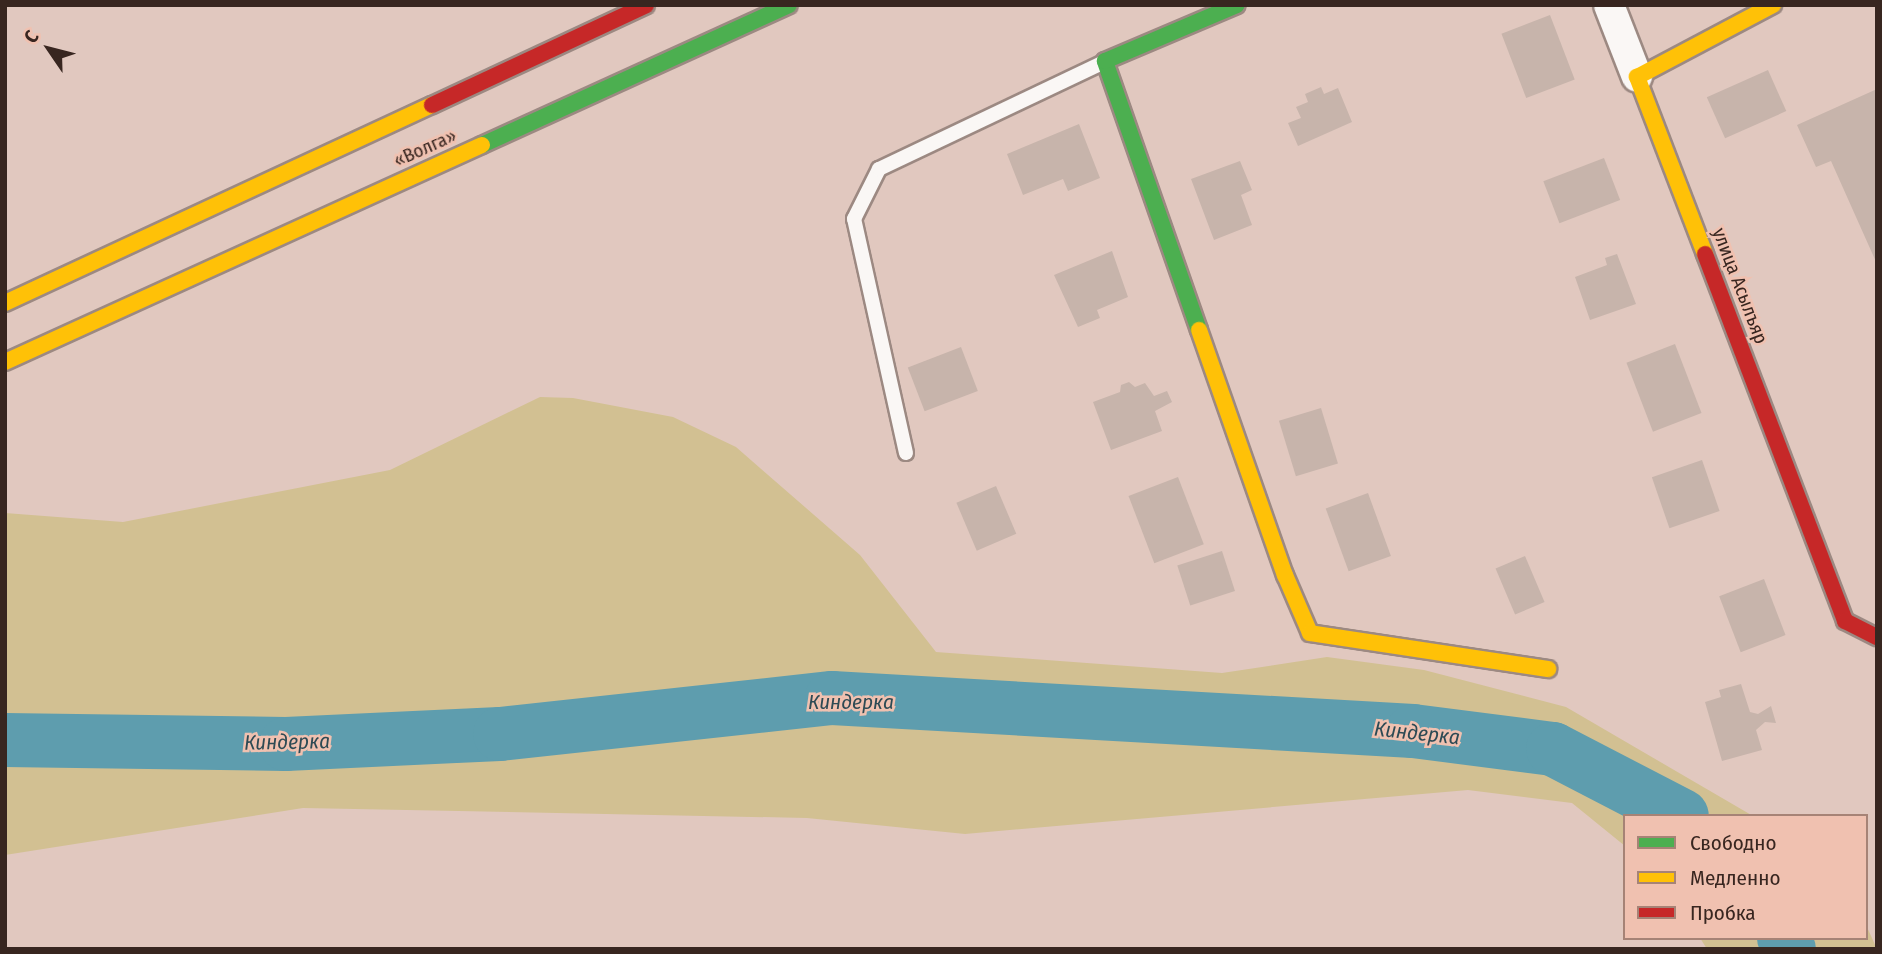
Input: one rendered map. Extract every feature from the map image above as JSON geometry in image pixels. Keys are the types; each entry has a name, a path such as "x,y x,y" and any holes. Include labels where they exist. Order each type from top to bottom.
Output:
{"main road":[{"name":"«Волга»","path":"5,303 646,5"},
{"name":"«Волга»","path":"5,362 789,5"},
{"path":"1237,5 1105,61 1285,575 1310,633 1548,669"},
{"path":"1637,76 1773,5"},
{"name":"улица Асылъяр","path":"1637,76 1845,621 1877,636"}],"street":[{"path":"1609,5 1637,76"}],"lane":[{"path":"906,453 854,219 879,169 1105,61"}],"shaded area":[{"path":"540,397 573,398 673,417 736,447 860,555 936,652 1222,673 1327,657 1424,670 1566,707 1750,814 1623,814 1623,844 1572,803 1468,790 965,834 807,818 303,808 5,855 5,513 123,522 390,470"},
{"path":"1868,929 1877,949 1707,949 1701,940 1868,940"}],"building":[{"path":"1550,15 1575,79 1526,98 1501,34"},
{"path":"1768,70 1786,111 1725,138 1707,97"},
{"path":"1321,87 1324,94 1338,88 1352,122 1298,146 1288,123 1301,118 1296,107 1308,102 1305,94"},
{"path":"1877,89 1877,264 1831,161 1816,167 1797,125"},
{"path":"1079,124 1100,178 1068,191 1063,179 1023,195 1007,154"},
{"path":"1604,158 1620,200 1559,223 1543,181"},
{"path":"1240,161 1252,190 1241,195 1252,225 1214,240 1191,179"},
{"path":"1112,251 1128,297 1097,310 1100,318 1078,327 1054,275"},
{"path":"1617,254 1636,304 1590,320 1575,277 1607,265 1605,258"},
{"path":"1675,344 1702,413 1653,432 1626,363"},
{"path":"961,347 978,391 925,411 908,367"},
{"path":"1129,382 1135,387 1145,383 1154,396 1167,391 1172,402 1155,411 1162,431 1111,450 1093,402 1120,392 1121,385"},
{"path":"1321,408 1338,463 1296,476 1279,421"},
{"path":"1702,460 1720,511 1669,528 1652,477"},
{"path":"1178,477 1204,544 1154,563 1129,496"},
{"path":"996,486 1016,534 977,551 956,503"},
{"path":"1368,493 1391,556 1349,571 1326,508"},
{"path":"1222,551 1235,591 1190,605 1177,566"},
{"path":"1525,556 1545,602 1515,615 1496,569"},
{"path":"1764,579 1786,635 1741,652 1719,596"},
{"path":"1741,684 1750,712 1758,714 1771,706 1776,723 1765,722 1756,730 1762,750 1722,761 1705,702 1721,697 1719,690"}],"waterway":[{"name":"Киндерка","path":"5,740 286,744 500,734 832,698 1413,731 1553,749 1678,814"},
{"name":"Киндерка","path":"1785,940 1789,949"}],"traffic: fast":[{"path":"482,145 789,5"},
{"path":"1199,330 1105,61 1237,5"}],"traffic: slow":[{"path":"1705,254 1637,77 1773,5"},
{"path":"5,303 432,105"},
{"path":"5,362 482,145"},
{"path":"1199,330 1285,575 1310,633 1548,669"}],"traffic: jam":[{"path":"432,105 646,5"},
{"path":"1705,254 1845,621 1877,637"}]}
